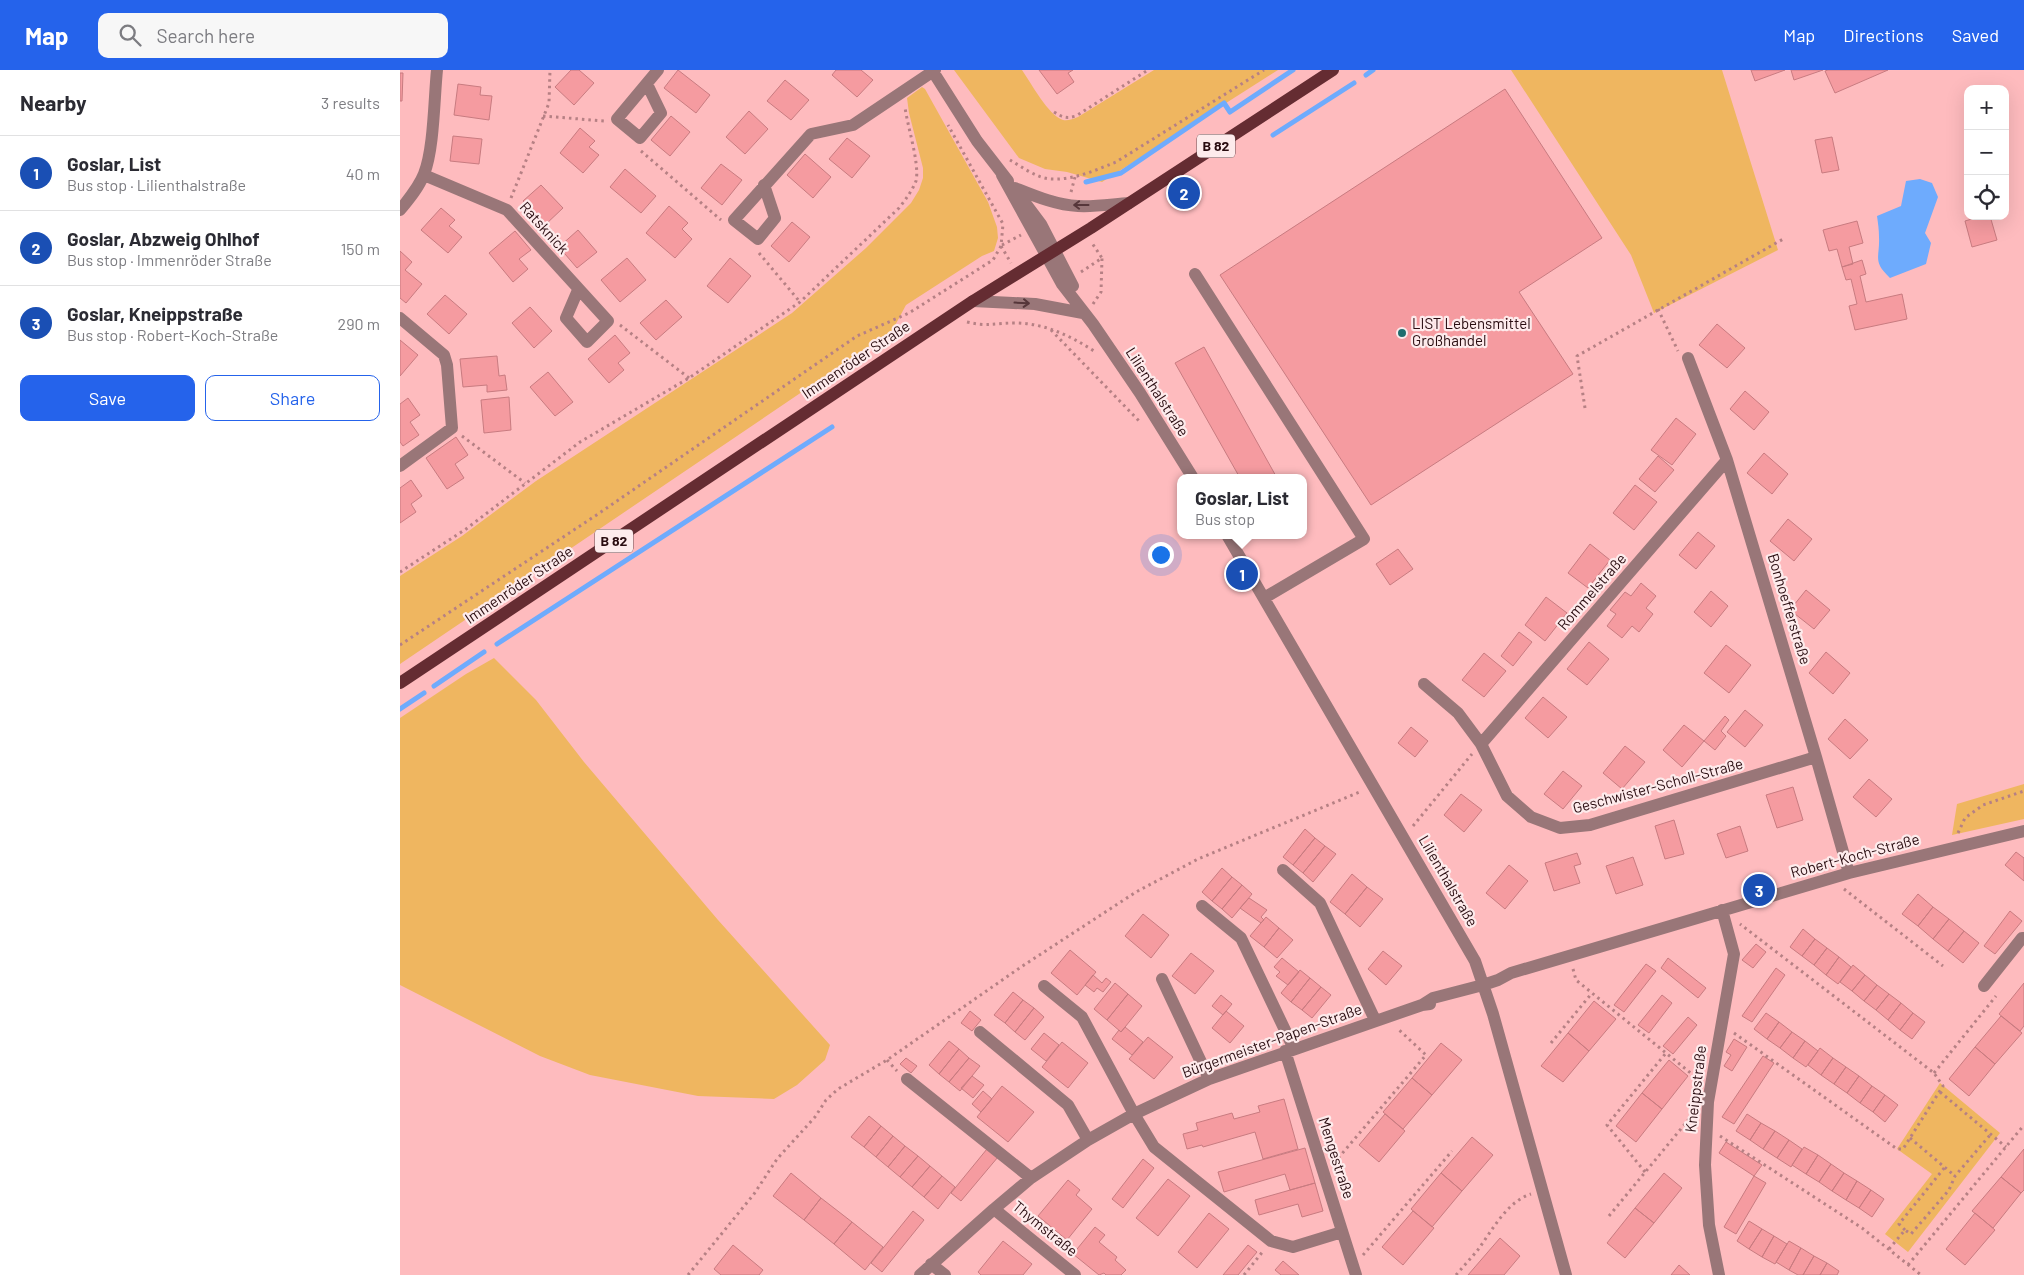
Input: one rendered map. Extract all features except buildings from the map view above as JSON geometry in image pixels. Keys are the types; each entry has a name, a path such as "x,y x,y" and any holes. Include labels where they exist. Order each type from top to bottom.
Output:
{"main road":[{"name":"Immenröder Straße","path":"400,683 973,301 1129,203 1333,70"}],"street":[{"path":"400,210 424,175 429,159 437,70"},
{"path":"647,84 661,113 640,138 617,119 658,70"},
{"path":"764,185 776,218 758,239 734,220 764,185 811,134 853,125 933,70 977,140 1002,175 1050,253"},
{"name":"Ratsknick","path":"424,175 506,210 608,321"},
{"path":"1002,175 1015,188 1041,224 1050,253"},
{"path":"1015,188 1048,201 1068,205 1129,203"},
{"name":"Lilienthalstraße","path":"1050,253 1062,284 1085,312 1140,392 1191,474"},
{"path":"1195,274 1364,539 1264,598"},
{"path":"578,290 566,318 587,342 608,321"},
{"path":"973,301 1035,304 1085,312"},
{"path":"400,318 444,355 447,365 452,428 400,465"},
{"name":"Bonhoefferstraße","path":"1688,358 1727,460 1849,873"},
{"name":"Rommelstraße","path":"1481,744 1727,460"},
{"name":"Lilienthalstraße","path":"1229,539 1472,954 1483,985 1566,1275"},
{"name":"Geschwister-Scholl-Straße","path":"1424,684 1458,713 1481,744 1507,796 1531,817 1560,828 1590,825 1816,757"},
{"name":"Robert-Koch-Straße","path":"1483,985 1498,980 1506,981 1538,971 1553,962 1570,956 1849,873 2024,831"},
{"path":"1283,870 1320,903 1380,1019"},
{"name":"Mengestraße","path":"1202,906 1241,938 1289,1050 1324,1175 1354,1271"},
{"name":"Kneippstraße","path":"1719,1275 1710,1225 1705,1165 1708,1102 1734,954 1722,910"},
{"path":"1984,986 2022,938 2024,938"},
{"path":"1162,979 1209,1079"},
{"name":"Bürgermeister-Papen-Straße","path":"920,1275 1031,1178 1088,1140 1134,1114 1209,1079 1422,1005 1433,998 1483,985"},
{"path":"1044,986 1082,1017 1134,1114 1154,1147 1272,1241 1293,1247 1342,1232"},
{"path":"980,1032 1068,1105 1088,1140"},
{"path":"907,1079 1031,1178"},
{"name":"Thymstraße","path":"994,1209 1075,1275"},
{"path":"931,1264 945,1275"}],"path":[{"path":"506,210 549,103 550,70"},
{"path":"1054,112 1062,117 1076,116 1148,70"},
{"path":"1004,156 1030,172 1051,179 1075,177 1116,162 1264,70"},
{"path":"400,572 466,530 580,442 689,378 800,302 899,208 911,192 916,179 916,164 902,90"},
{"path":"543,116 609,121 617,119"},
{"path":"400,645 598,514 857,336 909,313 992,260 1001,246 1003,224 947,123"},
{"path":"640,138 637,148 722,220 734,220"},
{"path":"1584,408 1577,356 1785,238"},
{"path":"758,239 756,250 800,302"},
{"path":"1085,312 1102,292 1102,258"},
{"path":"1658,309 1679,353 1688,358"},
{"path":"949,317 984,326 1014,323 1032,324 1072,337 1098,354 1114,355"},
{"path":"608,321 618,323 689,378"},
{"path":"1051,330 1143,426"},
{"path":"452,428 525,483"},
{"path":"1412,827 1481,744"},
{"path":"688,1275 754,1194 777,1159 838,1088 887,1060 1021,967 1136,892 1198,859 1374,786"},
{"path":"1954,847 1965,818 1983,805 2024,791"},
{"path":"1832,879 1943,966"},
{"path":"1722,910 1934,1073 1943,1086 1903,1150 1897,1149 1722,1024"},
{"path":"1570,956 1576,980 1710,1088"},
{"path":"1934,1073 2000,991"},
{"path":"1551,1042 1592,993"},
{"path":"1324,1175 1426,1055 1380,1019"},
{"path":"1645,1172 1606,1125 1666,1052"},
{"path":"1940,1092 2006,1147"},
{"path":"1609,1216 1698,1109 1708,1102"},
{"path":"1908,1265 2024,1125"},
{"path":"1707,1128 1862,1228 1921,1275"},
{"path":"1945,1167 1899,1224 1911,1234 1949,1190 1956,1176 1991,1134"},
{"path":"1910,1138 1956,1176"},
{"path":"1354,1271 1452,1151"},
{"path":"1456,1275 1502,1216 1523,1196 1543,1190"},
{"path":"1889,1250 1905,1230"},
{"path":"1244,1275 1272,1241"}],"shaded area":[{"path":"954,70 1022,70 1052,112 1063,120 1070,120 1078,117 1154,70 1278,70 1102,182 1067,172 1045,169 1019,158"},
{"path":"1511,70 1722,70 1778,250 1654,313 1631,255"},
{"path":"922,87 925,89 988,202 997,227 998,238 994,251 982,256 906,305 892,331 400,664 400,576 462,536 536,481 792,313 866,248 911,203 919,190 923,178 923,168 907,98"},
{"path":"494,658 536,700 584,762 718,920 830,1045 825,1060 797,1085 774,1099 698,1096 590,1075 540,1056 400,985 400,718 466,674"},
{"path":"2024,784 2024,819 1952,835 1957,804"},
{"path":"1940,1083 2000,1133 1908,1252 1885,1234 1932,1174 1897,1149"}],"water":[{"path":"1920,179 1932,183 1938,197 1925,233 1931,243 1926,264 1890,278 1884,272 1878,259 1879,234 1877,216 1901,206 1906,181"}],"waterway":[{"path":"1086,182 1121,173 1224,103 1230,112 1293,70"},
{"path":"1366,75 1373,70"},
{"path":"1273,135 1354,83"},
{"path":"497,644 832,427"},
{"path":"434,686 484,652"},
{"path":"400,709 424,693"}],"place":[{"name":"Goslar, Abzweig Ohlhof","path":"1184,193"},
{"name":"LIST Lebensmittel Großhandel","path":"1402,333"},
{"name":"Goslar, List","path":"1242,574"},
{"name":"Goslar, Kneippstraße","path":"1759,890"}]}
